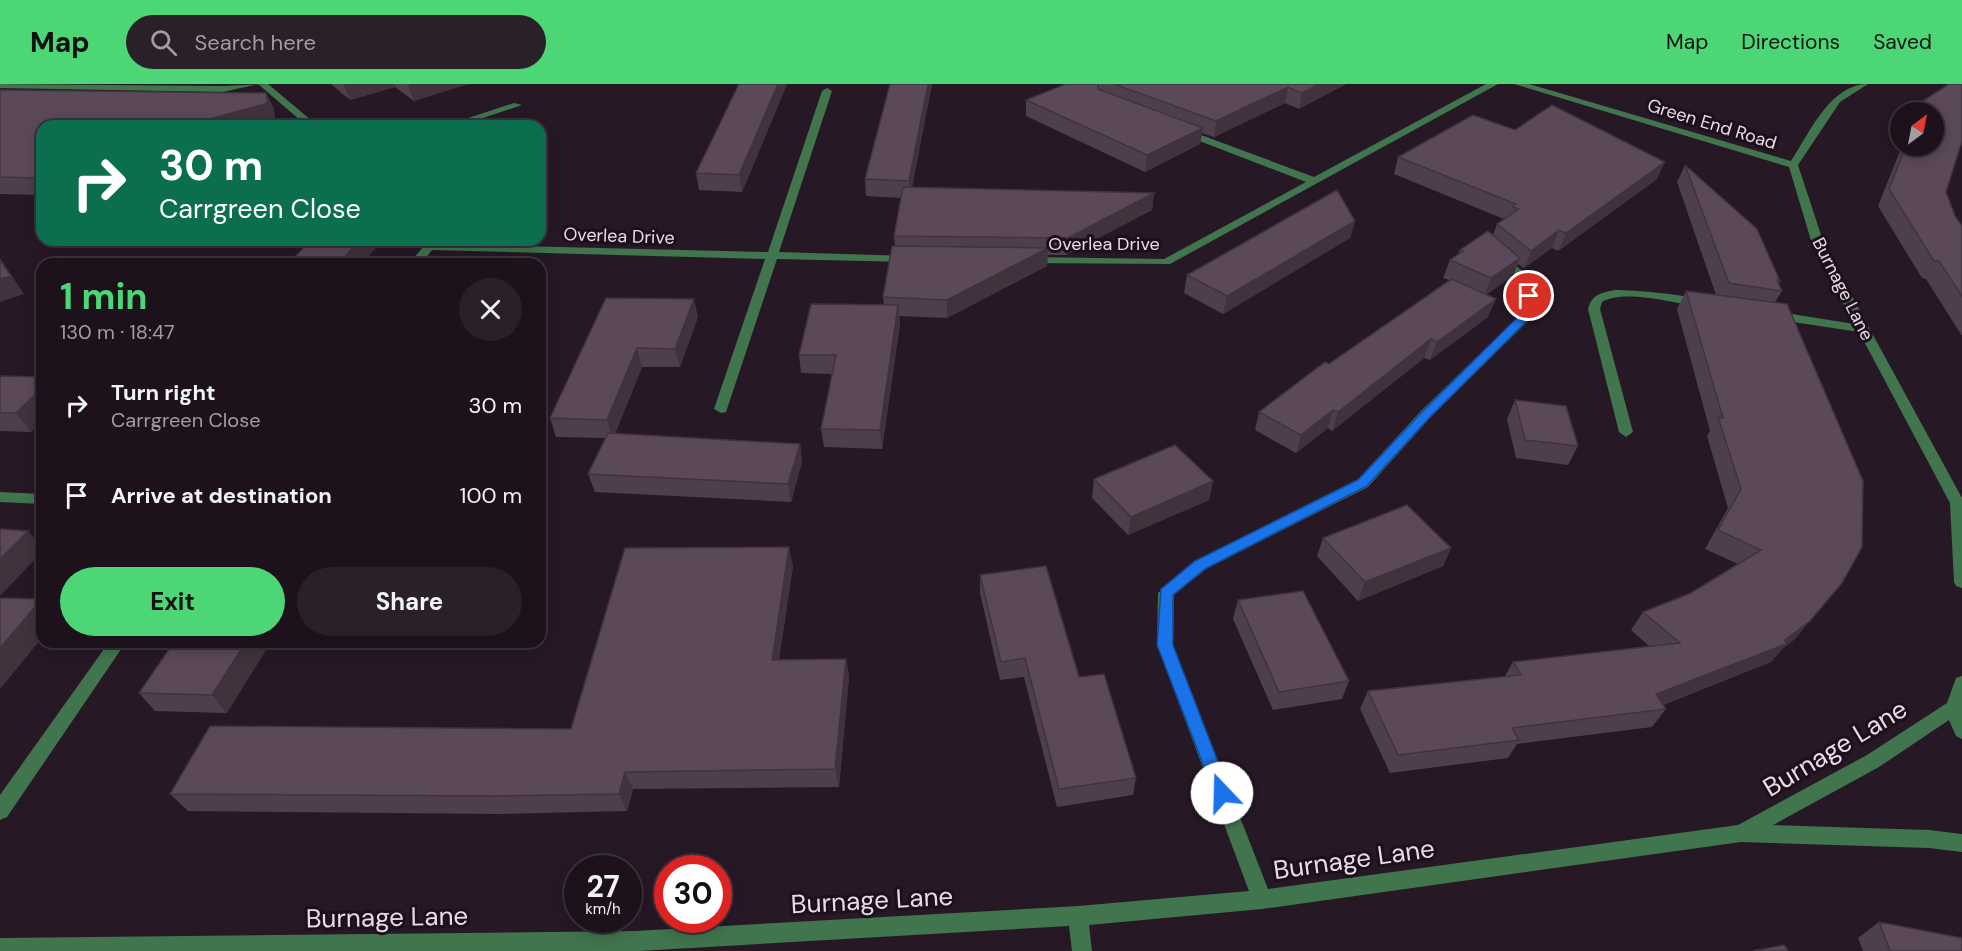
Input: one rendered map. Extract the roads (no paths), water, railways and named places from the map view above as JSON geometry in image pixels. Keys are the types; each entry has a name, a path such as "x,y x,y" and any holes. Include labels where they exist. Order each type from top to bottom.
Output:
{"street":[{"path":"0,85 223,89 253,84"},
{"path":"262,84 306,120"},
{"name":"Overlea Drive","path":"1010,260 1166,262 1493,84"},
{"name":"Green End Road","path":"1519,84 1793,165"},
{"path":"1793,165 1837,100 1863,84"},
{"path":"721,409 827,91"},
{"path":"468,120 517,105"},
{"path":"1168,126 1314,181"},
{"name":"Burnage Lane","path":"1793,165 1819,248 1959,509"},
{"path":"1262,899 1165,645 1166,593 1200,565 1363,483 1426,414 1530,312 1528,280 1487,245"},
{"name":"Overlea Drive","path":"479,246 771,257 915,259"},
{"path":"1626,432 1594,309 1597,300 1604,296 1627,294 1710,305"},
{"path":"1757,312 1862,329"},
{"path":"0,497 36,499"},
{"path":"1959,509 1962,582"},
{"path":"0,811 114,648"},
{"path":"1962,683 1954,707 1962,731"},
{"name":"Burnage Lane","path":"1741,833 1873,761 1954,707"},
{"name":"Burnage Lane","path":"0,948 635,941 1078,916 1262,899 1741,833 1929,839 1962,843"},
{"path":"1078,916 1082,951"}]}
